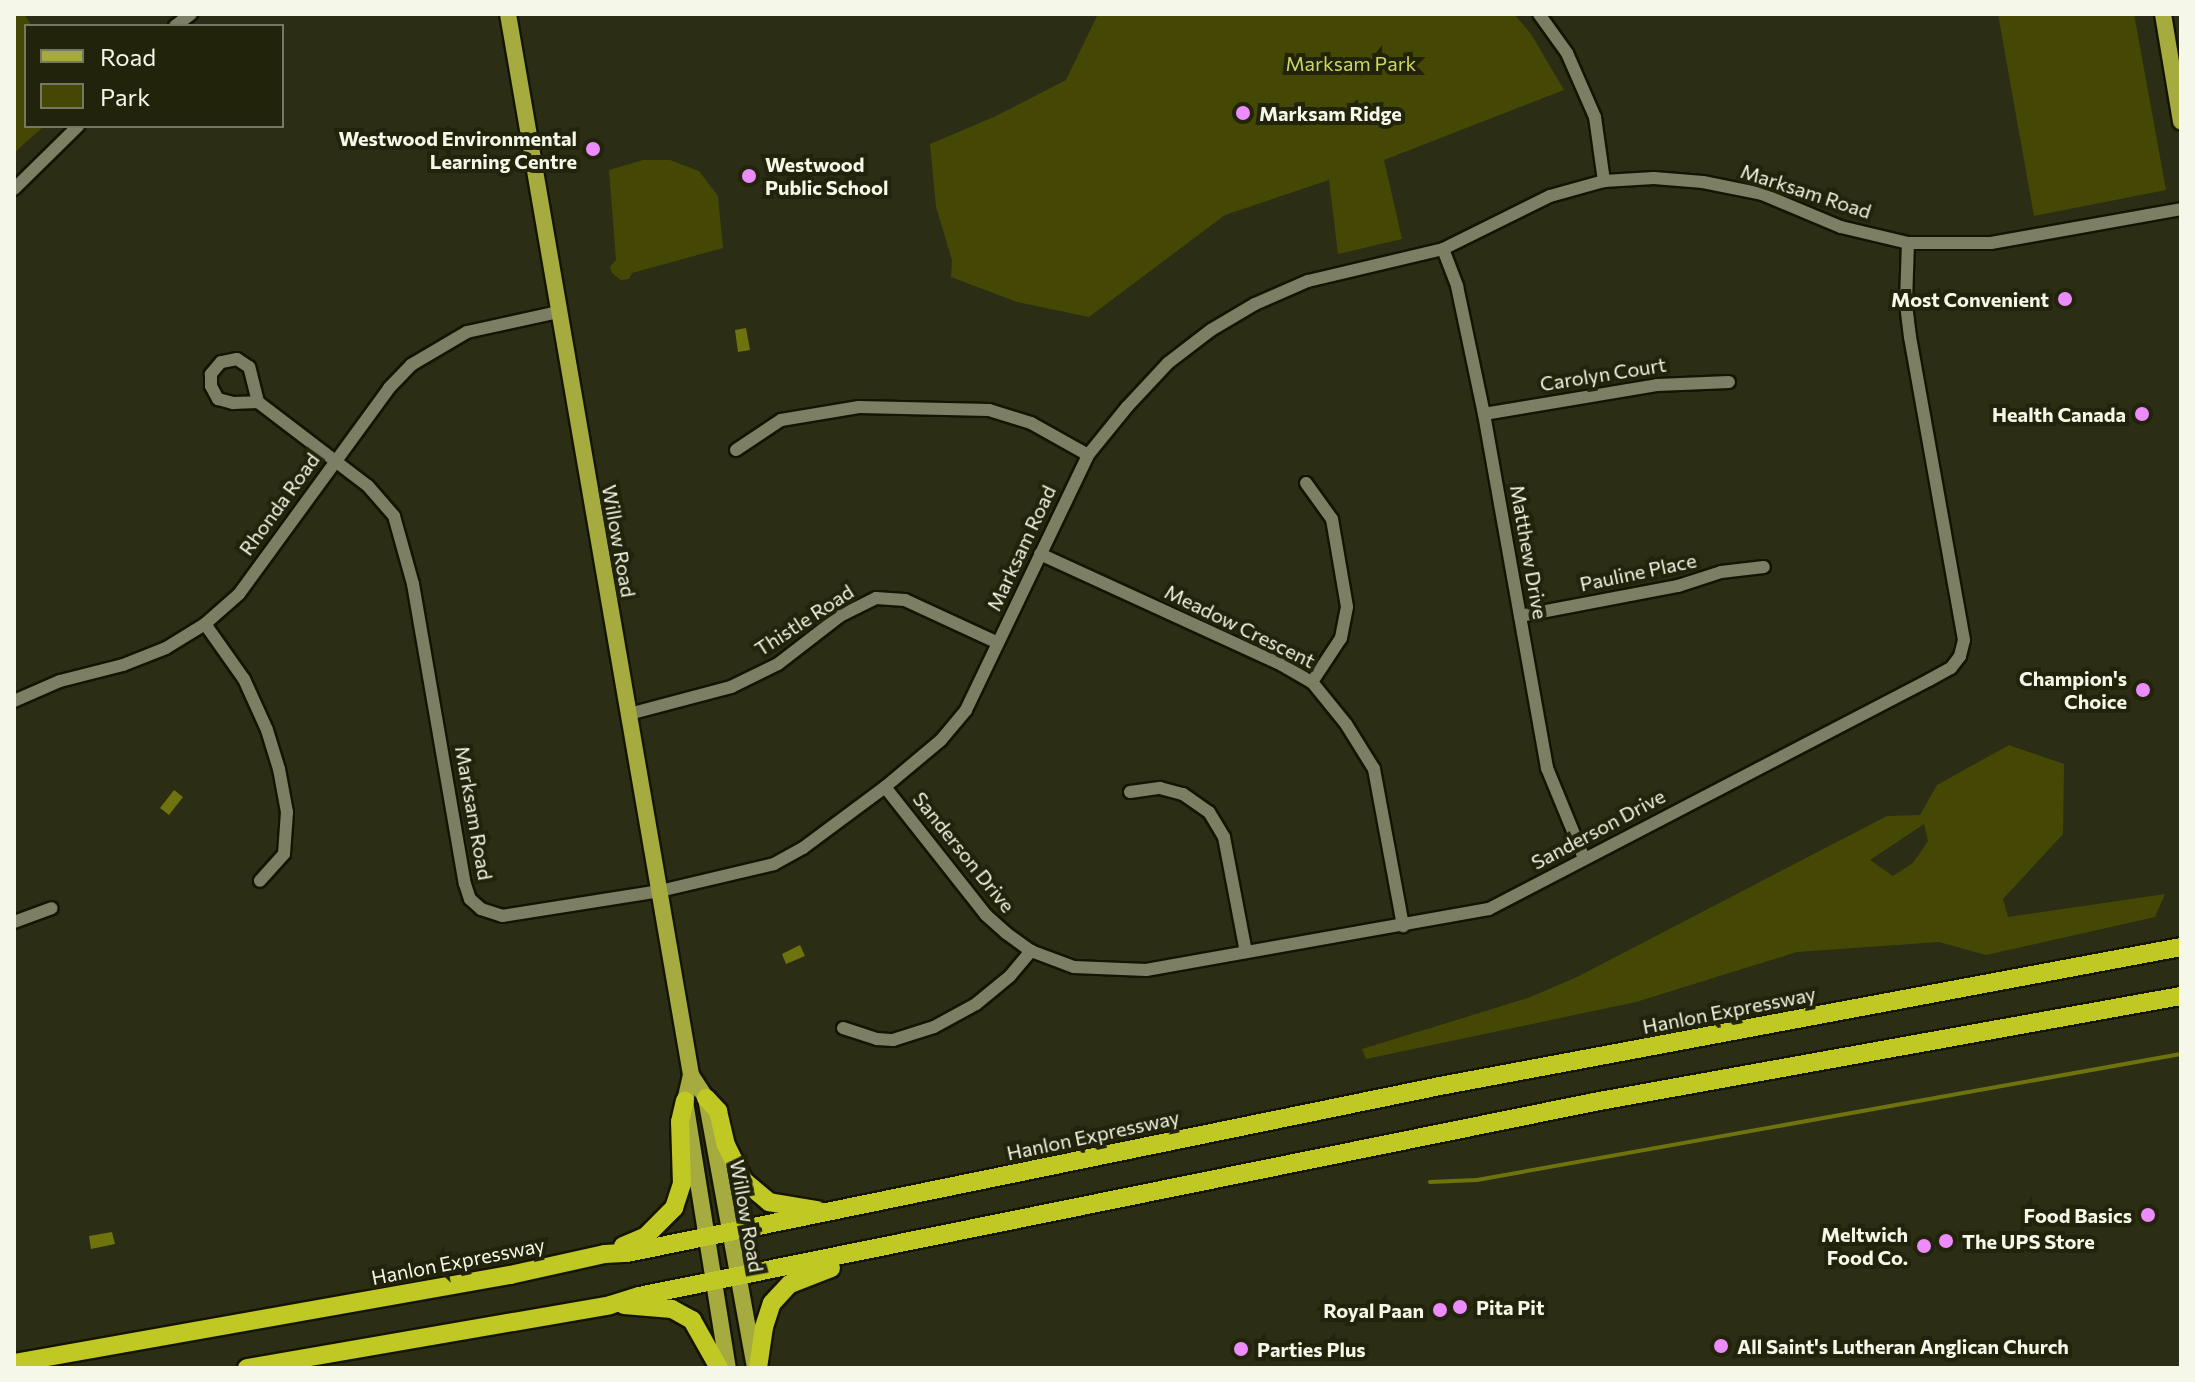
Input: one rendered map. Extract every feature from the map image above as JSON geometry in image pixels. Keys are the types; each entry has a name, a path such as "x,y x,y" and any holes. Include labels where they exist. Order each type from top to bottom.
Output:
{"highway":[{"name":"Hanlon Expressway","path":"14,1363 510,1275 1440,1086 2181,947"},
{"path":"247,1368 610,1305 876,1247 1548,1111 2181,996"},
{"path":"706,1098 718,1111 726,1145 744,1181 757,1194 784,1206 831,1212"},
{"path":"605,1254 646,1236 674,1208 682,1184 680,1122 685,1101"},
{"path":"756,1368 772,1303 790,1284 816,1272 855,1261 876,1247"},
{"path":"610,1305 672,1309 692,1320 719,1368"}],"main road":[{"name":"Willow Road","path":"508,14 691,1075 685,1101 728,1368"},
{"path":"2163,14 2181,122"},
{"name":"Willow Road","path":"691,1075 706,1098 756,1368"}],"street":[{"path":"1539,14 1567,53 1595,117 1604,181"},
{"path":"14,189 76,128"},
{"name":"Marksam Road","path":"258,402 336,459 368,486 394,516 406,550 470,899 481,909 502,916 660,891 774,864 803,848 885,787 941,740 966,710 1088,455 1168,363 1222,323 1308,281 1443,249 1550,196 1604,181 1654,178 1703,182 1762,194 1841,227 1908,243 1991,243 2181,209"},
{"name":"Sanderson Drive","path":"885,787 986,915 1031,951 1074,967 1146,970 1489,909 1951,668 1960,656 1964,640 1910,337 1906,302 1908,243"},
{"name":"Matthew Drive","path":"1443,249 1457,286 1484,414 1547,768 1584,858"},
{"name":"Rhonda Road","path":"14,701 60,681 137,659 205,624 239,594 389,388 411,365 467,332 559,312"},
{"name":"Carolyn Court","path":"1484,414 1657,385 1729,382"},
{"path":"736,450 781,420 873,407 989,410 1031,423 1088,455"},
{"path":"1306,483 1332,519 1347,607 1341,638 1312,682"},
{"name":"Meadow Crescent","path":"1040,554 1282,665 1312,682 1346,724 1374,769 1403,926"},
{"name":"Pauline Place","path":"1520,616 1678,586 1721,572 1764,567"},
{"name":"Thistle Road","path":"629,714 731,687 778,664 840,616 876,598 905,600 998,643"},
{"path":"205,624 244,679 267,730 279,769 287,812 284,854 260,881"},
{"path":"1130,792 1160,788 1183,794 1209,812 1224,837 1246,952"},
{"path":"14,922 52,908"},
{"path":"843,1028 877,1039 893,1040 934,1027 976,1004 1010,976 1031,951"}],"green space":[{"path":"14,14 24,14 31,24 24,24 24,128 42,128 14,153"},
{"name":"Marksam Park","path":"1098,14 1514,14 1531,34 1564,90 1384,160 1402,239 1338,254 1329,180 1225,215 1089,317 1017,302 951,277 952,260 936,207 930,144 996,116 1066,80"},
{"path":"1998,14 2134,14 2166,190 2034,216"},
{"path":"643,160 670,160 699,171 718,196 723,248 632,273 629,279 621,280 610,267 616,260 609,170"},
{"path":"2009,745 2064,764 2063,834 2003,899 2008,917 2165,894 2155,917 1986,955 1939,942 1797,952 1636,1002 1366,1059 1362,1049 1528,998 1577,977 1887,816 1920,815 1937,785","holes":["1924,824 1928,841 1913,863 1893,876 1870,860"]}],"shaded area":[{"path":"746,328 750,350 738,352 735,330"},
{"path":"174,790 183,797 169,815 160,808"},
{"path":"800,945 805,956 786,964 782,954"},
{"path":"112,1232 115,1244 91,1249 89,1236"}],"waterway":[{"path":"1430,1182 1477,1180 2181,1054"}],"place":[{"name":"Marksam Ridge","path":"1243,113"},
{"name":"Westwood Environmental Learning Centre","path":"593,149"},
{"name":"Westwood Public School","path":"749,176"},
{"name":"Most Convenient","path":"2065,299"},
{"name":"Health Canada","path":"2142,414"},
{"name":"Champion's Choice","path":"2143,690"},
{"name":"Food Basics","path":"2148,1215"},
{"name":"The UPS Store","path":"1946,1241"},
{"name":"Meltwich Food Co.","path":"1924,1246"},
{"name":"Pita Pit","path":"1460,1307"},
{"name":"Royal Paan","path":"1440,1310"},
{"name":"All Saint's Lutheran Anglican Church","path":"1721,1346"},
{"name":"Parties Plus","path":"1241,1349"}]}
